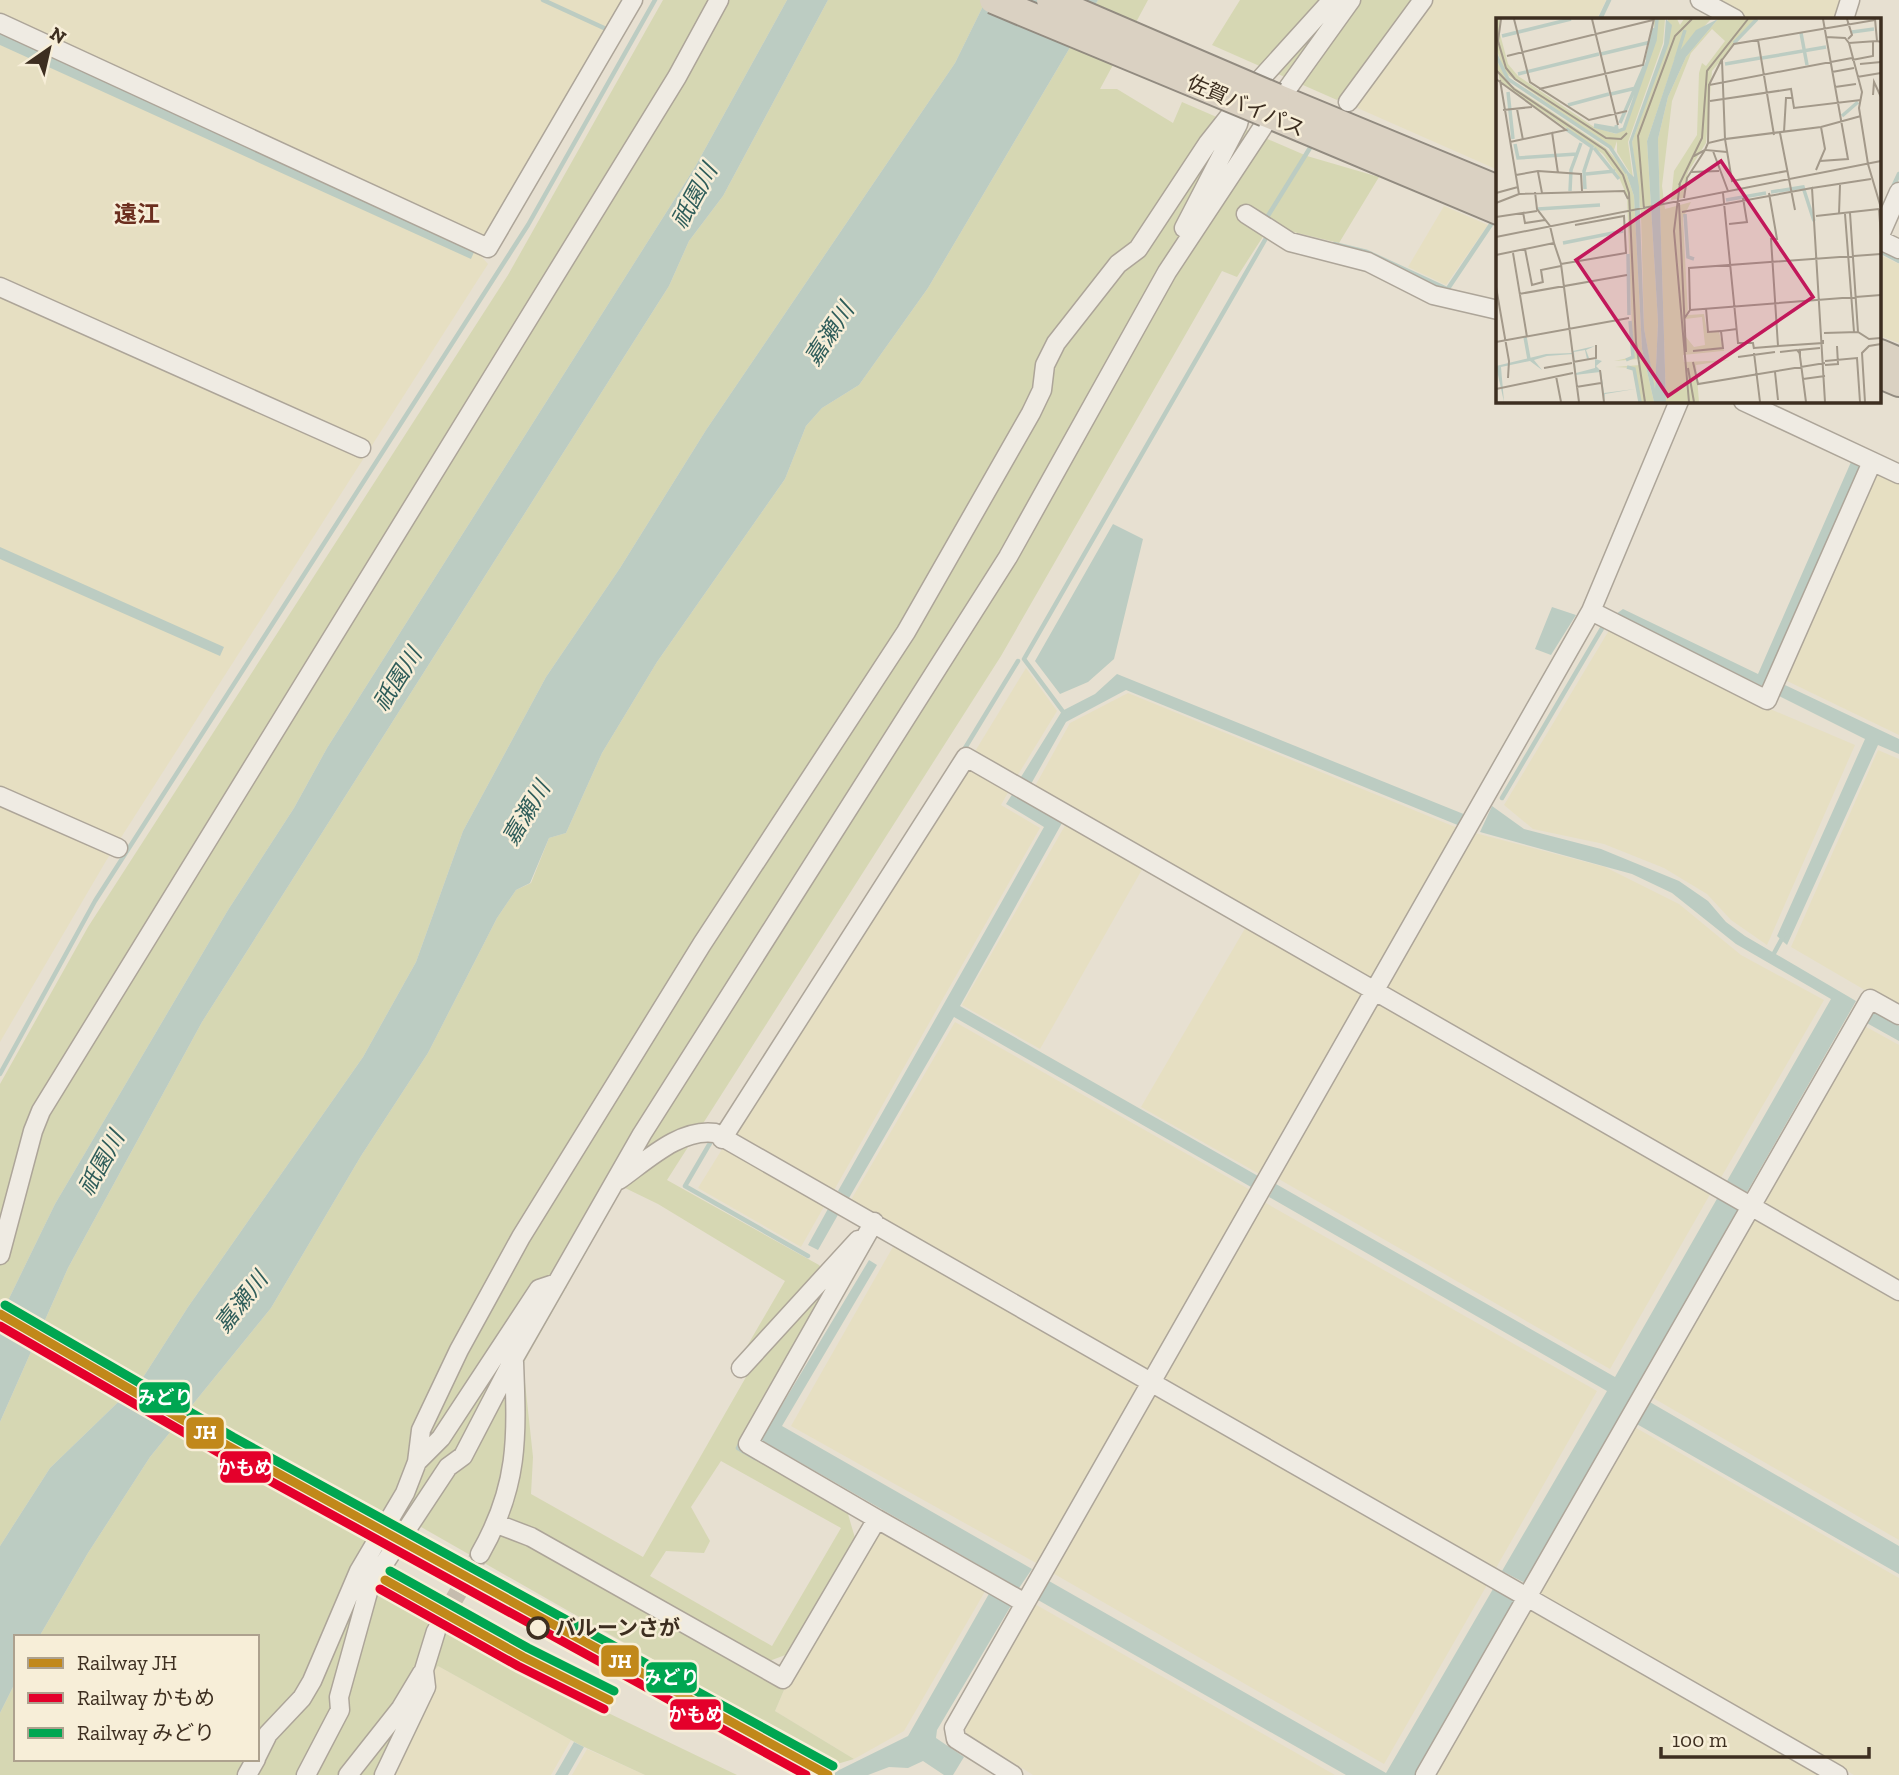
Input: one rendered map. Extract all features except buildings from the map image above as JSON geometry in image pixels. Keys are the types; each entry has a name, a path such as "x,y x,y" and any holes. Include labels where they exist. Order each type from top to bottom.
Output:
{"highway":[{"name":"佐賀バイパス","path":"993,0 1496,188"},
{"name":"佐賀バイパス","path":"1049,0 1496,210"},
{"path":"1882,355 1899,361"},
{"path":"1882,376 1899,383"}],"street":[{"path":"0,23 488,248 633,0"},
{"path":"0,1255 33,1131 41,1111 662,100 719,0"},
{"path":"306,1775 340,1710 339,1698 370,1586 448,1467 463,1456 514,1359 613,1184 1008,557 1167,271 1272,106 1332,0"},
{"path":"259,1752 268,1734 302,1698 312,1681 359,1571 405,1493 417,1462 421,1430 459,1350 521,1237 702,944 906,632 1031,414 1042,390 1045,365 1055,343 1118,264 1138,249 1208,143 1272,106 1351,0"},
{"path":"1348,102 1423,0"},
{"path":"1700,0 1733,18"},
{"path":"1844,18 1850,0"},
{"path":"1167,271 1174,248 1238,124 1272,106"},
{"path":"1882,232 1899,192"},
{"path":"1246,214 1290,242 1368,262 1433,295 1496,310"},
{"path":"1882,238 1899,250"},
{"path":"0,287 361,447"},
{"path":"1013,1775 956,1739 954,1728 1021,1590 1152,1383 1591,611 1679,402"},
{"path":"1745,402 1899,474"},
{"path":"1591,611 1767,699 1866,459"},
{"path":"722,1139 966,757 1899,1291"},
{"path":"0,796 118,848"},
{"path":"1425,1775 1527,1596 1739,1199 1870,999 1899,1015"},
{"path":"613,1184 682,1137 704,1131 715,1133 1838,1775"},
{"path":"741,1368 874,1222"},
{"path":"874,1222 748,1444 877,1519 1021,1590"},
{"path":"417,1462 441,1438 539,1289 557,1283"},
{"path":"480,1554 497,1524 510,1486 517,1427 514,1359"},
{"path":"497,1524 531,1537 783,1679 877,1519"},
{"path":"348,1775 401,1708 424,1670 436,1631"},
{"path":"384,1775 426,1688 424,1670"}],"shaded area":[{"path":"0,0 628,0 479,254 488,264 106,861 0,1042"},
{"path":"1430,0 1606,0 1597,18 1496,18 1496,169 1353,106"},
{"path":"1713,0 1842,0 1834,18 1746,18"},
{"path":"1444,206 1488,225 1446,285 1408,267"},
{"path":"1882,256 1899,264 1899,343 1882,337"},
{"path":"1874,471 1899,482 1899,735 1783,679"},
{"path":"1611,627 1763,706 1855,745 1767,945 1731,920 1707,894 1664,868 1604,844 1533,829 1504,805"},
{"path":"1026,668 1057,711 1016,778 974,753"},
{"path":"1128,693 1460,829 1371,985 1034,788 1070,723"},
{"path":"1878,750 1899,759 1899,1010 1791,947"},
{"path":"969,766 1010,789 1001,805 1040,828 833,1192 732,1133"},
{"path":"1067,822 1144,866 1040,1049 962,1005"},
{"path":"1475,833 1605,867 1679,904 1741,955 1824,1000 1719,1181 1385,990"},
{"path":"1247,925 1366,995 1261,1175 1141,1107"},
{"path":"1379,1001 1712,1191 1610,1369 1277,1178"},
{"path":"955,1022 1252,1191 1149,1370 851,1200"},
{"path":"1861,1024 1899,1045 1899,1282 1760,1202"},
{"path":"724,1146 826,1203 801,1247 698,1188"},
{"path":"1264,1202 1597,1391 1496,1568 1163,1377"},
{"path":"1753,1215 1899,1299 1899,1540 1648,1395"},
{"path":"894,1245 1140,1386 1038,1564 791,1426"},
{"path":"1153,1394 1487,1585 1384,1764 1051,1572"},
{"path":"1631,1425 1899,1578 1899,1775 1854,1775 1536,1591"},
{"path":"880,1527 987,1588 904,1731 854,1759 775,1711 784,1690"},
{"path":"1033,1603 1335,1775 1033,1775 966,1733 964,1724"},
{"path":"1528,1607 1822,1775 1431,1775"},
{"path":"438,1666 571,1740 551,1775 389,1775 429,1677"},
{"path":"587,1749 645,1775 572,1775"}],"green space":[{"path":"663,0 787,0 695,167 327,748 294,808 228,910 55,1204 0,1317 0,1084 88,927 508,275"},
{"path":"828,0 986,0 955,63 706,430 620,568 546,677 463,831 416,962 363,1057 188,1307 142,1379 50,1468 0,1546 0,1422 68,1268 202,1022 669,286 689,241 723,196"},
{"path":"1098,0 1148,0 1100,89 1117,89 1173,123 1182,102 1307,156 1379,177 1339,243 1289,231 1264,235 1237,277 1222,271 1001,656 667,1180 819,1265 833,1282 736,1448 848,1514 855,1538 788,1654 764,1663 784,1690 775,1711 854,1759 837,1764 386,1507 350,1572 602,1710 737,1775 645,1775 580,1745 438,1666 419,1689 374,1775 0,1775 0,1713 14,1685 14,1761 259,1761 259,1635 40,1635 88,1553 150,1457 271,1308 361,1156 428,1053 497,918 516,890 531,883 549,838 566,833 602,753 657,662 785,479 806,426 822,408 859,385 928,288","holes":["623,1187 658,1204 785,1281 739,1360 750,1370 643,1557 531,1494 533,1457 523,1364","721,1461 841,1528 772,1646 650,1576 666,1551 704,1553 710,1541 691,1507"]},
{"path":"1240,0 1411,0 1337,100 1212,45"}],"water":[{"name":"祇園川","path":"787,0 828,0 723,196 689,241 669,286 202,1022 68,1268 0,1422 0,1317 55,1204 228,910 294,808 327,748 695,167"},
{"name":"嘉瀬川","path":"986,0 1098,0 928,288 859,385 822,408 806,426 785,479 657,662 602,753 566,833 549,838 530,883 516,890 497,918 428,1053 361,1156 271,1308 150,1457 88,1553 40,1635 14,1635 14,1685 0,1713 0,1546 50,1468 142,1379 188,1307 363,1057 416,962 463,831 546,677 620,568 706,430 955,63"},
{"path":"0,33 475,250 471,259 0,45"},
{"path":"1851,462 1861,467 1764,687 1616,614 1623,609 1758,674"},
{"path":"1113,524 1143,539 1114,659 1088,682 1060,694 1035,661"},
{"path":"0,547 224,647 220,656 0,559"},
{"path":"1552,607 1576,615 1551,655 1535,649"},
{"path":"1117,674 1466,815 1460,826 1126,690 1066,722 1031,784 1021,777 1062,711 1095,694"},
{"path":"1785,685 1899,739 1899,754 1878,745 1787,945 1777,936 1865,739 1779,696"},
{"path":"1013,793 1062,823 960,1006 1258,1176 1251,1187 954,1017 849,1198 838,1191 1044,827 1006,804"},
{"path":"1492,806 1524,829 1601,849 1679,881 1708,901 1726,922 1745,936 1856,1001 1747,1192 1727,1181 1831,999 1736,944 1672,893 1632,874 1480,832"},
{"path":"1871,1010 1899,1026 1899,1041 1865,1022"},
{"path":"1276,1184 1615,1377 1718,1197 1738,1209 1525,1583 1502,1571 1607,1391 1269,1197"},
{"path":"829,1207 839,1213 818,1250 808,1245"},
{"path":"869,1260 877,1265 782,1426 1032,1569 1019,1588 761,1440"},
{"path":"1648,1401 1899,1546 1899,1574 1635,1423"},
{"path":"1049,1581 1386,1773 1493,1589 1515,1601 1415,1775 1346,1775 1038,1600"},
{"path":"990,1592 1012,1604 937,1730 936,1738 964,1757 953,1775 944,1775 923,1761 908,1768 889,1767 868,1775 829,1775 908,1736"},
{"path":"574,1742 584,1747 568,1775 555,1775"}],"waterway":[{"path":"543,0 604,28"},
{"path":"0,1074 95,901 528,225 655,0"},
{"path":"1600,18 1609,0"},
{"path":"1269,221 1266,219 1313,143"},
{"path":"1892,189 1899,174"},
{"path":"1447,290 1494,220"},
{"path":"1064,713 1024,659 1269,233"},
{"path":"1334,244 1367,252 1449,290"},
{"path":"1882,252 1899,261"},
{"path":"1502,798 1604,625"},
{"path":"962,753 1018,661"},
{"path":"1773,955 1784,935"},
{"path":"713,1138 685,1186 808,1256"},
{"path":"741,1443 738,1448 755,1458"}],"tunnel":[{"path":"436,1631 480,1554"}],"rail line":[{"name":"みどり","path":"5,1305 233,1437 833,1766"},
{"name":"JH","path":"0,1314 228,1446 828,1775"},
{"name":"かもめ","path":"0,1326 223,1455 806,1775"},
{"name":"みどり","path":"390,1571 528,1648 614,1691"},
{"name":"JH","path":"385,1580 523,1657 609,1700"},
{"name":"かもめ","path":"380,1589 518,1666 604,1709"}],"place":[{"name":"バルーンさが","path":"538,1628"}],"district":[{"name":"遠江","path":"137,214"}]}
